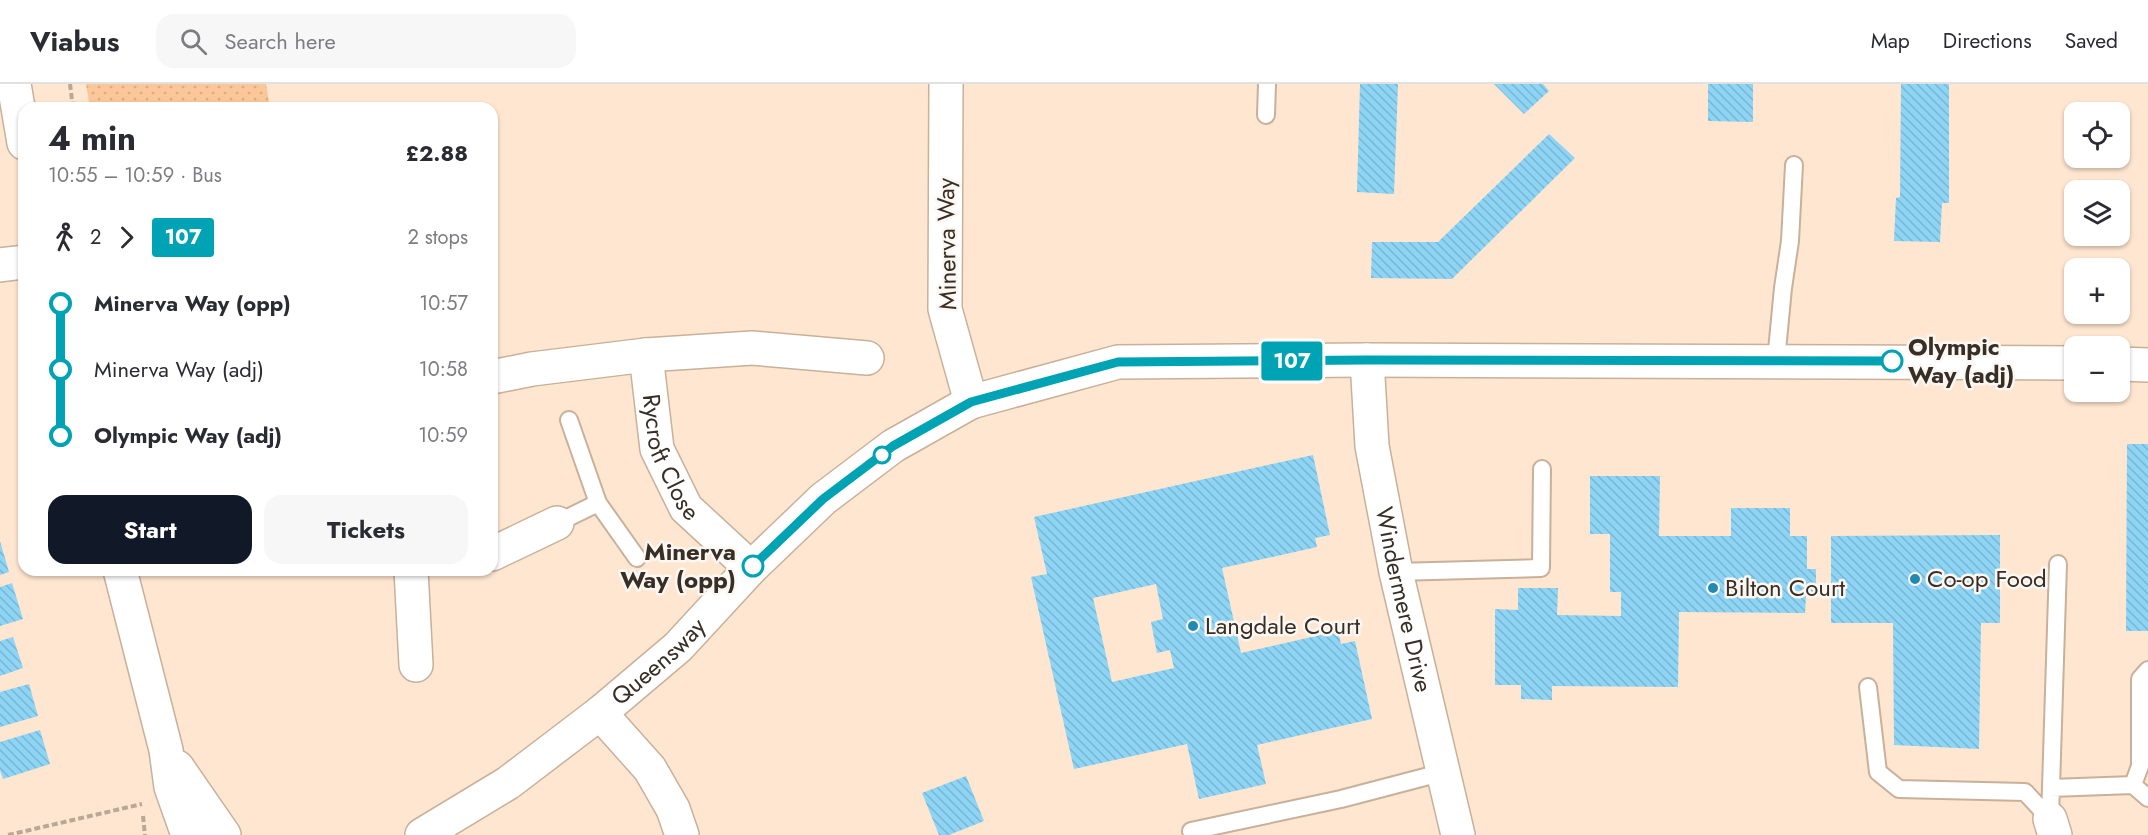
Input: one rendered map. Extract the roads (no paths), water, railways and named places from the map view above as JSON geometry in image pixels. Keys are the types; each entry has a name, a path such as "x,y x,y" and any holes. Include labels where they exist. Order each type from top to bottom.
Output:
{"street":[{"path":"14,84 18,108"},
{"name":"Minerva Way","path":"946,84 945,309 971,402"},
{"path":"0,265 18,263"},
{"name":"Rycroft Close","path":"498,376 532,369 646,355 752,348 867,358"},
{"name":"Rycroft Close","path":"646,355 657,448 686,508 751,568"},
{"name":"Queensway","path":"422,835 508,783 600,713 678,646 751,568 823,499 884,453 971,402 1118,362 1367,360 2064,363"},
{"name":"Windermere Drive","path":"1367,360 1372,446 1396,572 1458,835"},
{"path":"2130,364 2148,365"},
{"path":"498,551 557,523"},
{"path":"122,576 165,750 171,787 188,835"},
{"path":"414,576 416,665"},
{"path":"600,713 650,769 673,809 682,835"},
{"path":"165,750 224,835"}],"lane":[{"path":"1266,115 1267,84"},
{"path":"1776,361 1790,241 1794,165"},
{"path":"569,420 598,502 636,558"},
{"path":"1396,572 1541,568 1542,469"},
{"path":"557,523 598,502"},
{"path":"2052,814 2058,564"},
{"path":"2133,785 2140,766 2140,680 2148,670"},
{"path":"1868,687 1878,772 1899,789 2025,792 2052,814"},
{"path":"1191,831 1341,799 1444,772"},
{"path":"2052,814 2133,785"},
{"path":"2133,785 2148,798"}],"place":[{"name":"Olympic Way (adj)","path":"1892,361"},
{"name":"Minerva Way (opp)","path":"753,566"},
{"name":"Co-op Food","path":"1915,579"},
{"name":"Bilton Court","path":"1713,588"},
{"name":"Langdale Court","path":"1193,626"}]}
